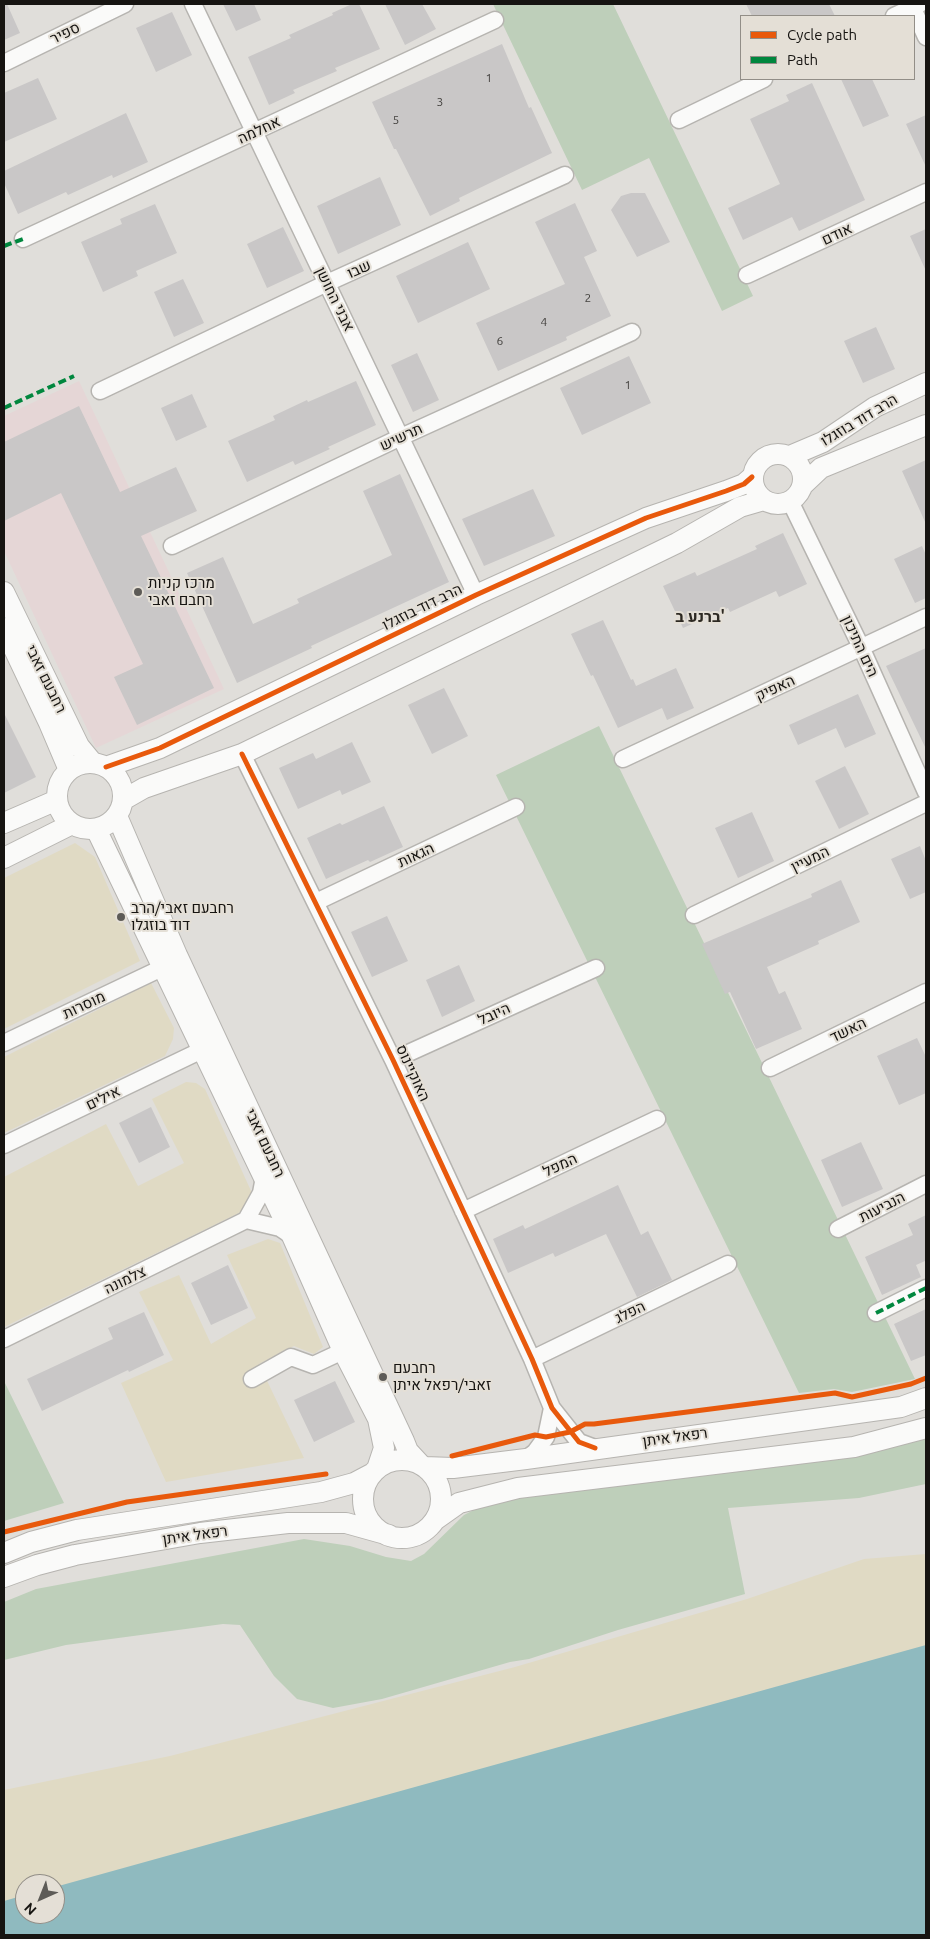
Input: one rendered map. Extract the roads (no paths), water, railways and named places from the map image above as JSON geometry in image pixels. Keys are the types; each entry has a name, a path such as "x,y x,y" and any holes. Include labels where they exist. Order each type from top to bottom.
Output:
{"street":[{"name":"ספיר","path":"4,63 125,4"},
{"name":"אבני החושן","path":"193,4 476,595"},
{"path":"896,15 914,5 926,37"},
{"name":"אחלמה","path":"23,239 495,20"},
{"path":"680,120 762,80"},
{"name":"שבו","path":"100,391 327,283 565,175"},
{"name":"אודם","path":"747,275 926,192"},
{"name":"תרשיש","path":"172,546 401,437 632,332"},
{"name":"הרב דוד בוזגלו","path":"790,456 823,442 875,407 926,383"},
{"name":"הרב דוד בוזגלו","path":"803,485 821,468 926,425"},
{"path":"120,808 123,790 120,781 115,773 100,765 78,764 69,770 58,786 57,800 61,813 72,824 81,828 96,829 104,826 120,808 144,788 242,754 661,551 740,507 764,500 779,504 790,501 800,492 804,477 802,469 790,456 782,453 773,453 765,456 754,469 753,486 764,500"},
{"name":"הרב דוד בוזגלו","path":"100,765 160,748 476,595 646,518 731,489 744,484 752,478"},
{"name":"הים התיכון","path":"790,501 861,647 926,792"},
{"name":"רחבעם זאבי","path":"4,592 79,746 100,765"},
{"name":"האפיק","path":"623,759 926,617"},
{"name":"רחבעם זאבי","path":"4,628 69,770"},
{"name":"האוקיינוס","path":"242,754 393,1060 532,1359 552,1408 579,1442 594,1448"},
{"path":"4,823 57,800"},
{"name":"המעיין","path":"694,915 926,803"},
{"name":"רחבעם זאבי","path":"120,808 181,964 408,1451 422,1466"},
{"name":"הגאות","path":"316,902 516,808"},
{"path":"4,858 72,824"},
{"name":"רחבעם זאבי","path":"96,829 164,967 292,1236 343,1351 378,1420 384,1448 375,1471"},
{"name":"מוסרות","path":"4,1043 164,967"},
{"name":"היובל","path":"393,1060 596,968"},
{"name":"האשד","path":"770,1068 926,992"},
{"name":"אילים","path":"4,1145 202,1050"},
{"name":"המפל","path":"463,1211 657,1119"},
{"path":"264,1177 261,1193 246,1220 274,1226 292,1236"},
{"name":"הנביעות","path":"838,1229 926,1184"},
{"name":"צלמונה","path":"4,1339 246,1220"},
{"name":"הפלג","path":"532,1359 728,1264"},
{"path":"876,1313 926,1288"},
{"path":"252,1379 291,1357 313,1365 343,1351"},
{"name":"רפאל איתן","path":"422,1466 452,1468 526,1459 594,1448 901,1407 926,1398"},
{"path":"526,1459 535,1452 546,1437 552,1408"},
{"name":"רפאל איתן","path":"435,1520 459,1503 518,1488 854,1447 926,1428"},
{"path":"397,1461 412,1462 422,1466 432,1475 440,1490 440,1503 435,1520 424,1531 415,1536 404,1538 389,1535 374,1526 365,1512 364,1493 368,1480 375,1471 384,1464 397,1461"},
{"name":"רפאל איתן","path":"4,1553 31,1542 77,1530 321,1492 354,1483 375,1471"},
{"name":"רפאל איתן","path":"4,1578 38,1565 75,1555 200,1533 288,1523 346,1523 389,1535"}],"water":[{"path":"926,1645 926,1935 4,1935 4,1901 15,1898 15,1924 65,1924 65,1884"}],"place":[{"name":"מרכז קניות רחבם זאבי","path":"138,592"},
{"name":"רחבעם זאבי/הרב דוד בוזגלו","path":"121,917"},
{"name":"רחבעם זאבי/רפאל איתן","path":"383,1377"}],"district":[{"name":"ברנע ב'","path":"700,617"}]}
